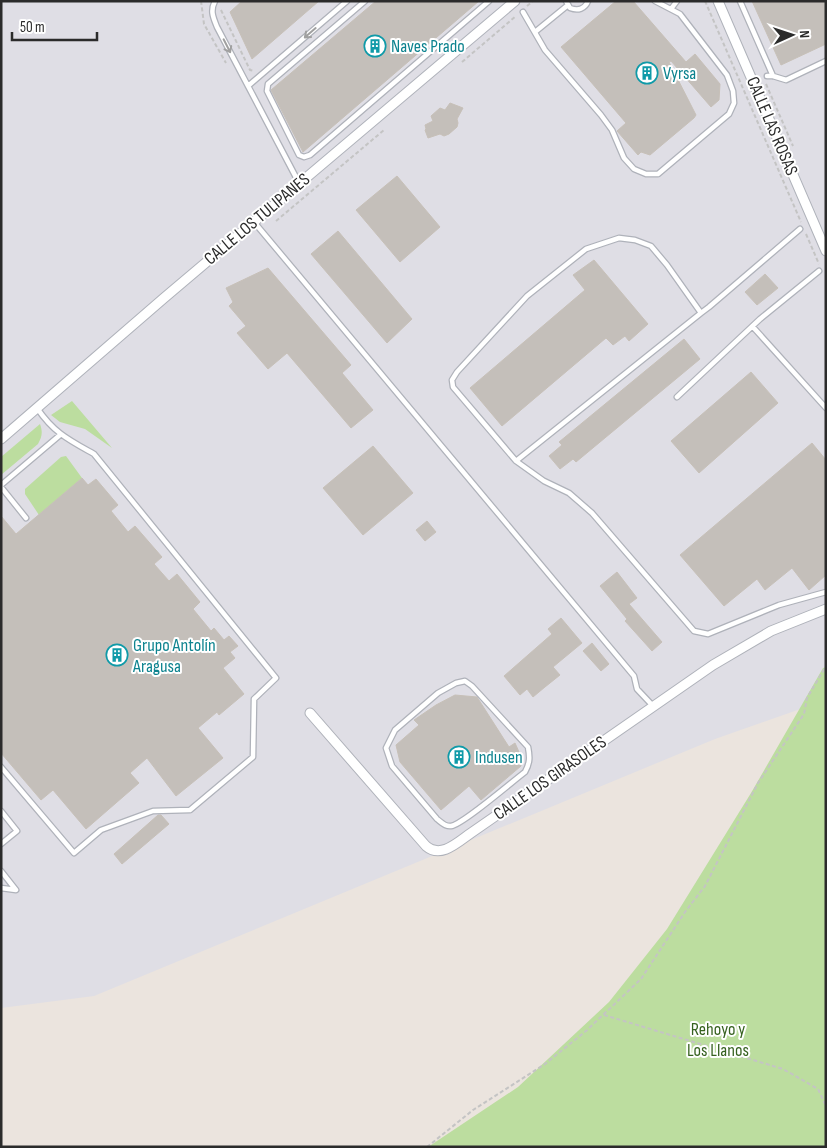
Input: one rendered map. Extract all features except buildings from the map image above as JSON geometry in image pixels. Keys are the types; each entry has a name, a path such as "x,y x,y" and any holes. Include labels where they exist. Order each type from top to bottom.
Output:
{"street":[{"name":"CALLE LOS TULIPANES","path":"1,439 164,298 515,1"},
{"name":"CALLE LAS ROSAS","path":"718,1 826,251"},
{"name":"CALLE LOS GIRASOLES","path":"310,713 426,846 430,850 441,851 471,833 653,706 754,640 789,622 826,610"}],"lane":[{"path":"215,1 212,15 300,184"},
{"path":"248,86 347,1"},
{"path":"366,1 268,84 267,91 298,154 310,155 489,1"},
{"path":"535,32 567,3 578,10 584,7 588,1"},
{"path":"522,12 545,50 602,115 612,130 624,158 634,169 646,174 658,174 729,114 734,102 727,75 680,14 655,1"},
{"path":"671,10 677,1"},
{"path":"740,1 768,77 786,80 826,61"},
{"path":"269,68 278,75"},
{"path":"254,222 634,676 637,689 653,706"},
{"path":"516,461 803,229"},
{"path":"701,313 651,246 635,240 619,238 586,249 527,296 457,372 452,380 453,387 516,461 544,482 569,493 592,513 694,631 708,634 778,605 826,592"},
{"path":"677,397 753,327 820,271"},
{"path":"753,327 826,408"},
{"path":"1,767 74,853 100,830 153,811 190,810 253,757 254,699 276,678 94,454 60,435 45,420 37,408"},
{"path":"26,518 1,486 60,435"},
{"path":"465,681 472,686 528,748 530,756 525,772 458,826 444,825 437,819 392,766 386,748 395,730 438,693 456,683 465,681"},
{"path":"1,812 17,831 1,844"},
{"path":"1,871 16,890 1,888"}],"path":[{"path":"201,1 204,24 226,64"},
{"path":"705,1 820,271"},
{"path":"221,4 220,9 250,70 253,72 258,69"},
{"path":"462,62 522,12"},
{"path":"768,77 796,154"},
{"path":"276,221 384,130"},
{"path":"427,1147 473,1110 545,1064 604,1015 641,979 685,912 705,886 758,783 804,714 807,698 826,666"},
{"path":"604,1015 783,1069 818,1089 826,1106"}],"shaded area":[{"path":"1,1 826,1 826,700 715,739 94,996 1,1008"}],"green space":[{"path":"72,401 112,448 85,429 60,422 51,415"},
{"path":"40,424 42,434 38,444 1,475 1,457"},
{"path":"66,456 82,478 39,515 25,494 25,489 61,457"},
{"name":"Rehoyo y Los Llanos","path":"826,667 826,1147 428,1147 518,1087 609,1002 667,929 751,793 823,668"}],"place":[{"name":"Naves Prado","path":"375,46"},
{"name":"Vyrsa","path":"647,73"},
{"name":"Grupo Antolín Aragusa","path":"117,655"},
{"name":"Indusen","path":"459,757"}]}
